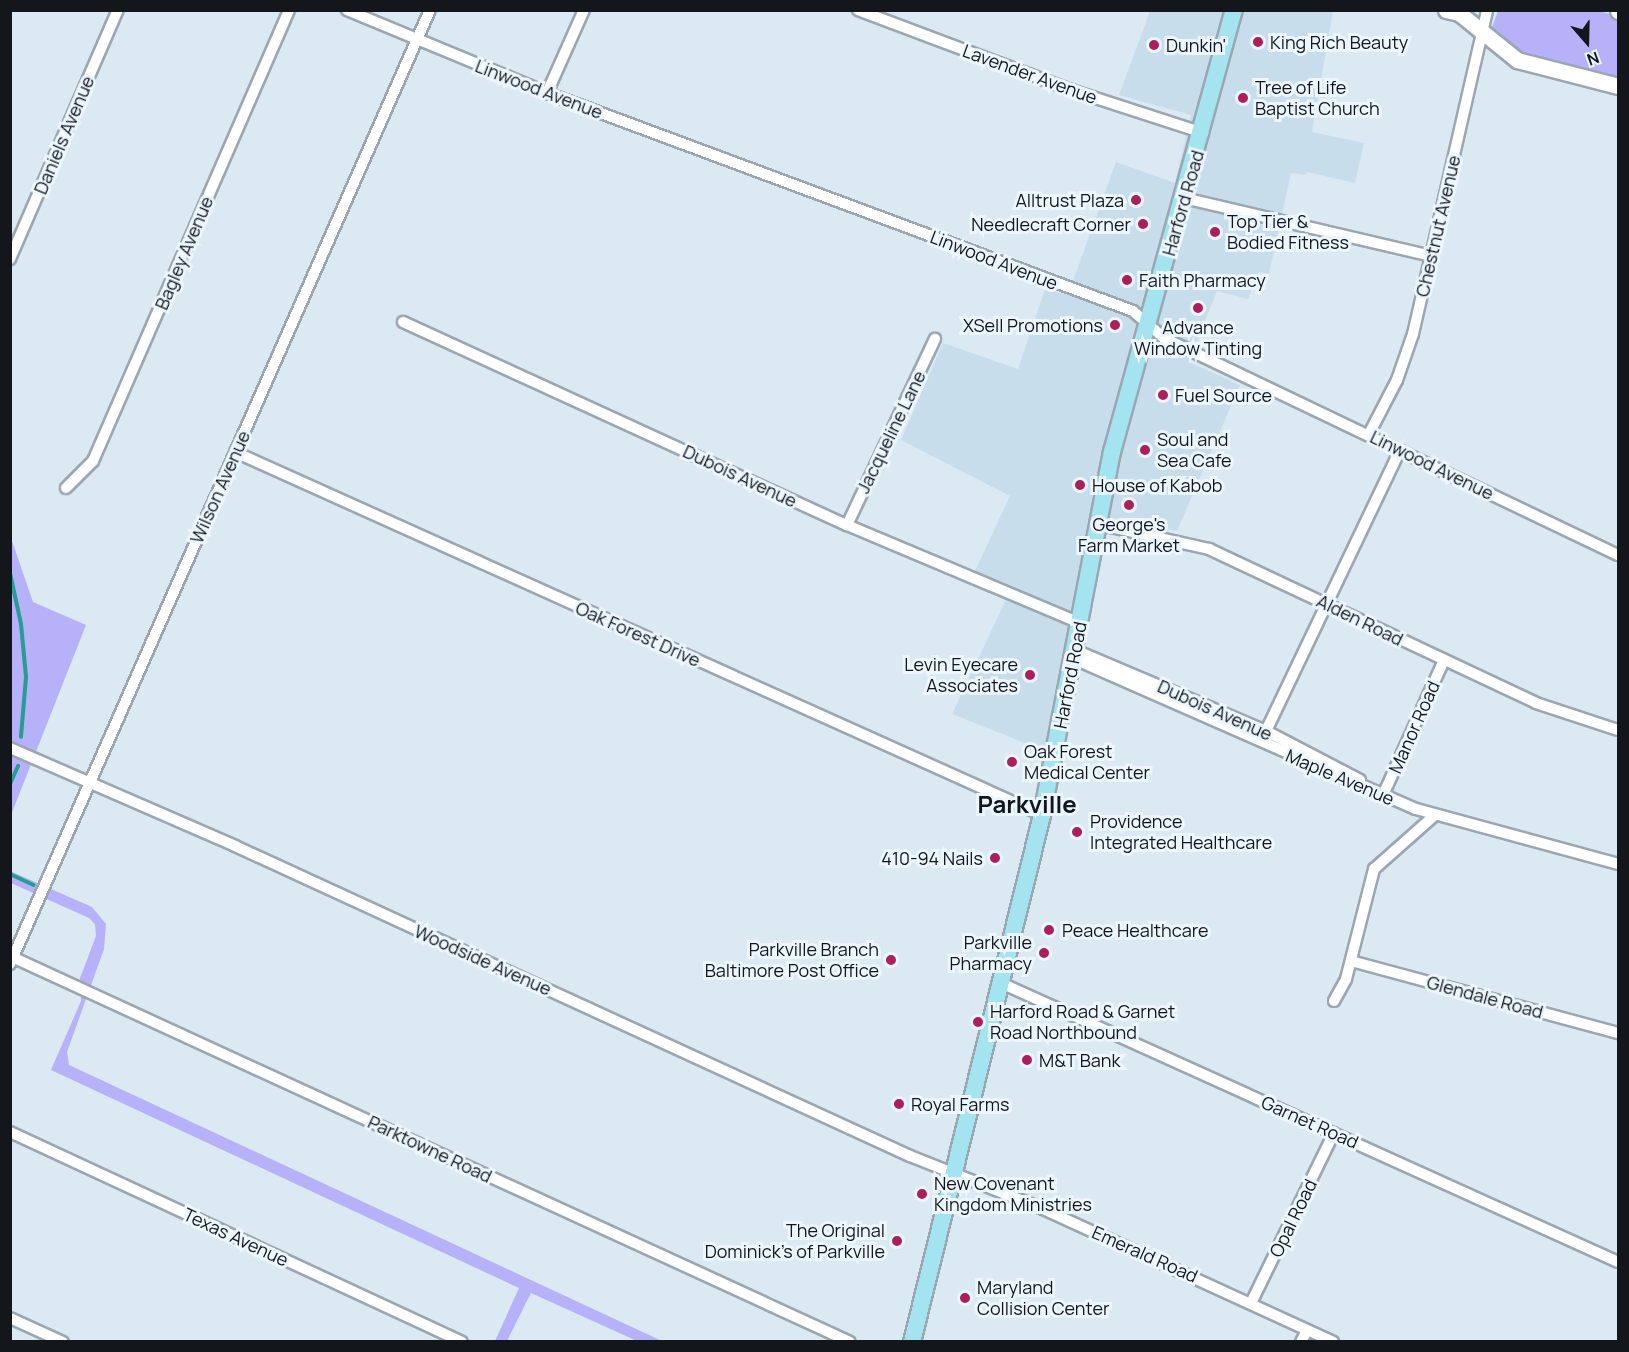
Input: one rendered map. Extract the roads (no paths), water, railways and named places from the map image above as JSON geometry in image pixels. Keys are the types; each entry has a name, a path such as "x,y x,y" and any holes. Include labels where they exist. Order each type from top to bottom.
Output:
{"main road":[{"name":"Harford Road","path":"912,1341 1042,815 1075,655 1097,524 1147,324 1203,133 1234,10"},
{"path":"1458,12 1517,60 1618,86"}],"street":[{"name":"Daniels Avenue","path":"10,259 117,10"},
{"name":"Bagley Avenue","path":"66,488 93,461 289,10"},
{"name":"Linwood Avenue","path":"347,10 416,41 547,93 1133,311 1164,339 1369,434 1618,555"},
{"name":"Wilson Avenue","path":"12,959 430,10"},
{"path":"547,93 584,10"},
{"name":"Lavender Avenue","path":"858,10 1071,90 1203,133"},
{"name":"Chestnut Avenue","path":"1369,434 1406,358 1486,10"},
{"path":"1184,198 1431,256"},
{"name":"Dubois Avenue","path":"403,322 847,525 1080,623"},
{"name":"Jacqueline Lane","path":"847,525 935,339"},
{"path":"1266,731 1400,450"},
{"name":"Oak Forest Drive","path":"235,452 1042,815"},
{"name":"Alden Road","path":"1097,524 1209,549 1558,712 1618,730"},
{"name":"Dubois Avenue","path":"1075,655 1266,731 1384,793"},
{"name":"Maple Avenue","path":"1075,655 1287,755 1435,815 1618,864"},
{"name":"Manor Road","path":"1384,793 1444,660"},
{"path":"1287,755 1292,744"},
{"name":"Woodside Avenue","path":"10,748 91,782 910,1156 955,1171"},
{"path":"1334,1000 1352,961 1374,869 1435,815"},
{"name":"Parktowne Road","path":"12,959 850,1341"},
{"name":"Glendale Road","path":"1352,961 1618,1033"},
{"name":"Garnet Road","path":"1001,983 1618,1262"},
{"name":"Texas Avenue","path":"10,1132 462,1341"},
{"name":"Opal Road","path":"1251,1303 1334,1132"},
{"name":"Emerald Road","path":"955,1171 1078,1224 1332,1341"},
{"path":"10,1318 63,1341"},
{"path":"1301,1341 1307,1330"}],"waterway":[{"path":"10,573 21,624 26,677 21,737"},
{"path":"10,784 18,766"},
{"path":"10,874 34,885"}],"place":[{"name":"King Rich Beauty","path":"1258,42"},
{"name":"Dunkin'","path":"1154,45"},
{"name":"Tree of Life Baptist Church","path":"1243,98"},
{"name":"Alltrust Plaza","path":"1136,200"},
{"name":"Needlecraft Corner","path":"1143,224"},
{"name":"Top Tier & Bodied Fitness","path":"1215,232"},
{"name":"Faith Pharmacy","path":"1127,280"},
{"name":"Advance Window Tinting","path":"1198,308"},
{"name":"XSell Promotions","path":"1115,325"},
{"name":"Fuel Source","path":"1163,395"},
{"name":"Soul and Sea Cafe","path":"1145,450"},
{"name":"House of Kabob","path":"1080,485"},
{"name":"George's Farm Market","path":"1129,505"},
{"name":"Levin Eyecare Associates","path":"1030,675"},
{"name":"Oak Forest Medical Center","path":"1012,762"},
{"name":"Providence Integrated Healthcare","path":"1077,832"},
{"name":"410-94 Nails","path":"995,858"},
{"name":"Peace Healthcare","path":"1049,930"},
{"name":"Parkville Pharmacy","path":"1044,953"},
{"name":"Parkville Branch Baltimore Post Office","path":"891,960"},
{"name":"Harford Road & Garnet Road Northbound","path":"978,1022"},
{"name":"M&T Bank","path":"1027,1060"},
{"name":"Royal Farms","path":"899,1104"},
{"name":"New Covenant Kingdom Ministries","path":"922,1194"},
{"name":"The Original Dominick's of Parkville","path":"897,1241"},
{"name":"Maryland Collision Center","path":"965,1298"}],"district":[{"name":"Parkville","path":"1027,804"}]}
